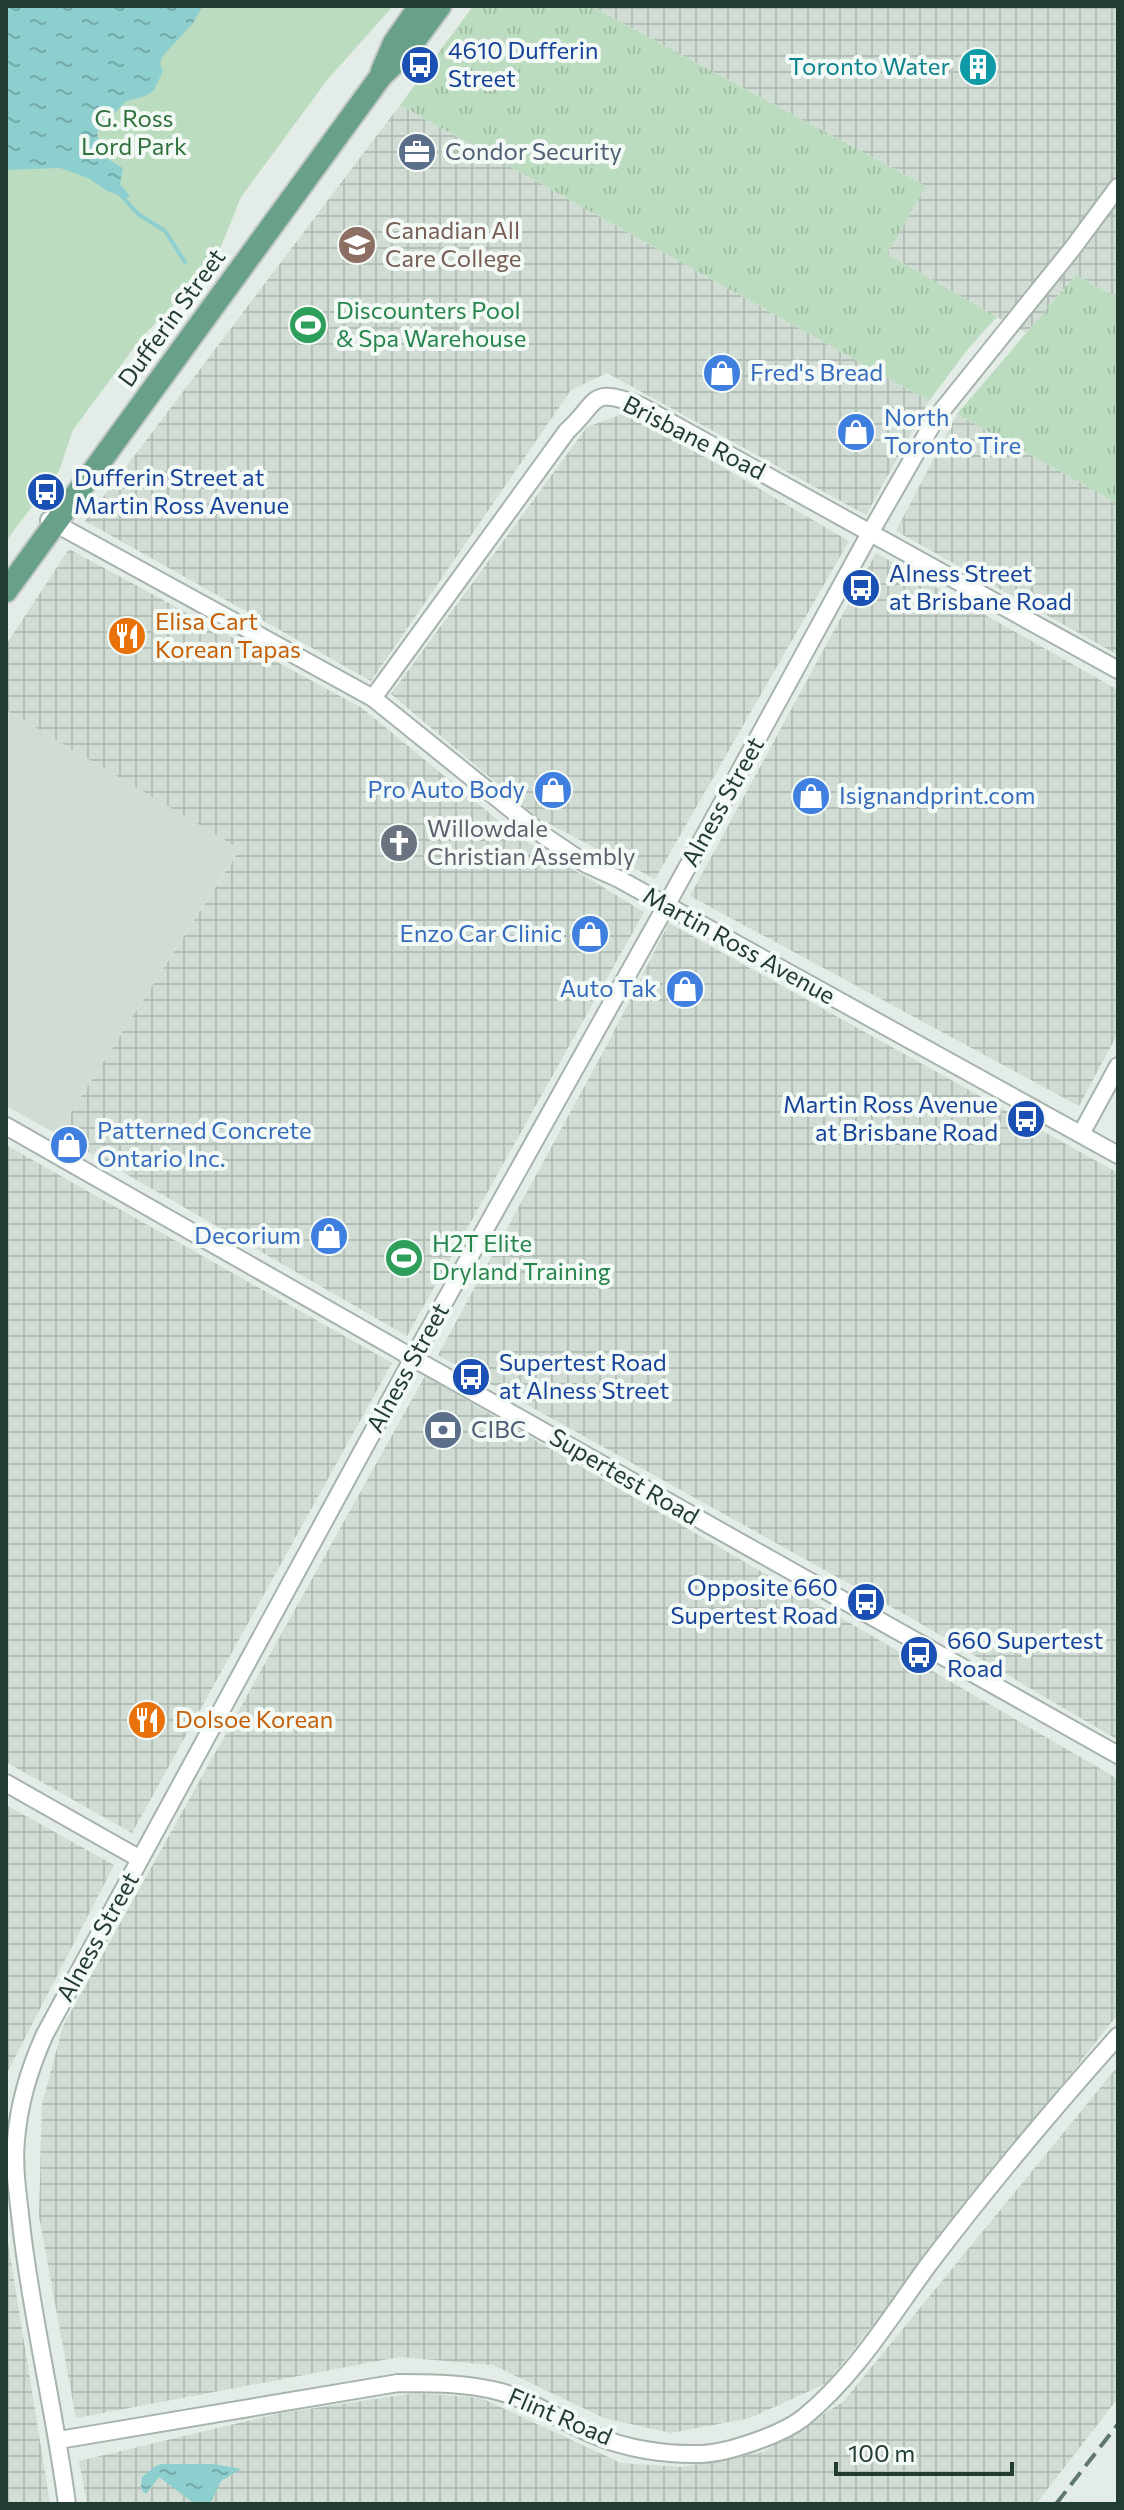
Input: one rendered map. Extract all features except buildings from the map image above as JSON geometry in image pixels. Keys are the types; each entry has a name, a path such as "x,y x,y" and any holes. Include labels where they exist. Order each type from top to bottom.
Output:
{"main road":[{"name":"Dufferin Street","path":"381,76 394,43 420,6"},
{"name":"Dufferin Street","path":"6,591 51,521 381,76 406,52 440,6"}],"street":[{"name":"Alness Street","path":"67,2504 19,2204 16,2141 29,2069 45,2034 413,1358 936,418 1118,187"},
{"name":"Brisbane Road","path":"373,698 567,431 578,421 589,403 602,396 625,399 641,406 1118,670"},
{"name":"Martin Ross Avenue","path":"51,521 373,698 543,835 586,864 619,879 1118,1155"},
{"path":"1081,1134 1118,1066"},
{"name":"Supertest Road","path":"6,1126 1118,1755"},
{"path":"6,1783 140,1859"},
{"name":"Flint Road","path":"59,2440 398,2383 449,2383 502,2392 595,2436 643,2449 702,2454 753,2442 800,2420 833,2390 861,2358 930,2263 1042,2121 1118,2036"}],"shaded area":[{"path":"591,6 1118,6 1118,298 1076,275 1026,333 997,317 887,254 926,186"},
{"path":"400,105 929,401 866,515 607,373 571,390 371,681 85,521"},
{"path":"628,412 849,541 655,879 538,818 391,694 587,427"},
{"path":"957,414 1118,504 1118,655 896,531"},
{"path":"69,549 362,708 516,835 644,912 407,1336 57,1134 240,849 6,710 6,645"},
{"path":"876,553 1118,690 1118,1033 1079,1106 690,896"},
{"path":"6,710 240,848 57,1134 6,1106"},
{"path":"669,923 1118,1173 1118,1740 911,1618 438,1355 607,1045"},
{"path":"6,1145 392,1363 132,1833 6,1762"},
{"path":"425,1376 1118,1779 1118,2014 827,2383 750,2418 671,2433 604,2418 493,2365 399,2357 76,2418 39,2216 42,2104 63,2026"},
{"path":"6,1805 114,1865 6,2075"},
{"path":"1118,2066 1118,2398 1036,2504 87,2504 79,2461 281,2413 416,2393 481,2398 621,2463 682,2467 763,2452 843,2402"},
{"path":"6,2230 50,2504 6,2504"}],"green space":[{"name":"G. Ross Lord Park","path":"6,6 393,6 328,79 241,197 218,254 141,338 73,430 59,471 6,541"},
{"path":"473,6 591,6 926,186 887,254 997,317 968,349 929,401 400,105"},
{"path":"1076,275 1118,298 1118,504 957,414"}],"water":[{"path":"6,6 203,6 193,23 162,57 160,64 163,71 154,90 146,96 126,101 112,116 103,116 97,134 101,155 123,168 120,184 130,196 127,198 60,168 6,170"},
{"path":"161,2464 214,2464 241,2469 221,2481 210,2504 195,2504 159,2477 146,2494 141,2489 142,2477"}],"waterway":[{"path":"119,193 138,214 165,231 185,262"}],"railway":[{"path":"1056,2504 1118,2424"}],"place":[{"name":"4610 Dufferin Street","path":"420,65"},
{"name":"Toronto Water","path":"978,67"},
{"name":"Condor Security","path":"417,152"},
{"name":"Canadian All Care College","path":"357,245"},
{"name":"Discounters Pool & Spa Warehouse","path":"308,325"},
{"name":"Fred's Bread","path":"722,373"},
{"name":"North Toronto Tire","path":"856,432"},
{"name":"Dufferin Street at Martin Ross Avenue","path":"46,492"},
{"name":"Alness Street at Brisbane Road","path":"861,588"},
{"name":"Elisa Cart Korean Tapas","path":"127,636"},
{"name":"Pro Auto Body","path":"553,790"},
{"name":"Isignandprint.com","path":"811,796"},
{"name":"Willowdale Christian Assembly","path":"399,843"},
{"name":"Enzo Car Clinic","path":"590,934"},
{"name":"Auto Tak","path":"685,989"},
{"name":"Martin Ross Avenue at Brisbane Road","path":"1026,1119"},
{"name":"Patterned Concrete Ontario Inc.","path":"69,1145"},
{"name":"Decorium","path":"329,1236"},
{"name":"H2T Elite Dryland Training","path":"404,1258"},
{"name":"Supertest Road at Alness Street","path":"471,1377"},
{"name":"CIBC","path":"443,1430"},
{"name":"Opposite 660 Supertest Road","path":"866,1602"},
{"name":"660 Supertest Road","path":"919,1655"},
{"name":"Dolsoe Korean","path":"147,1720"}]}
